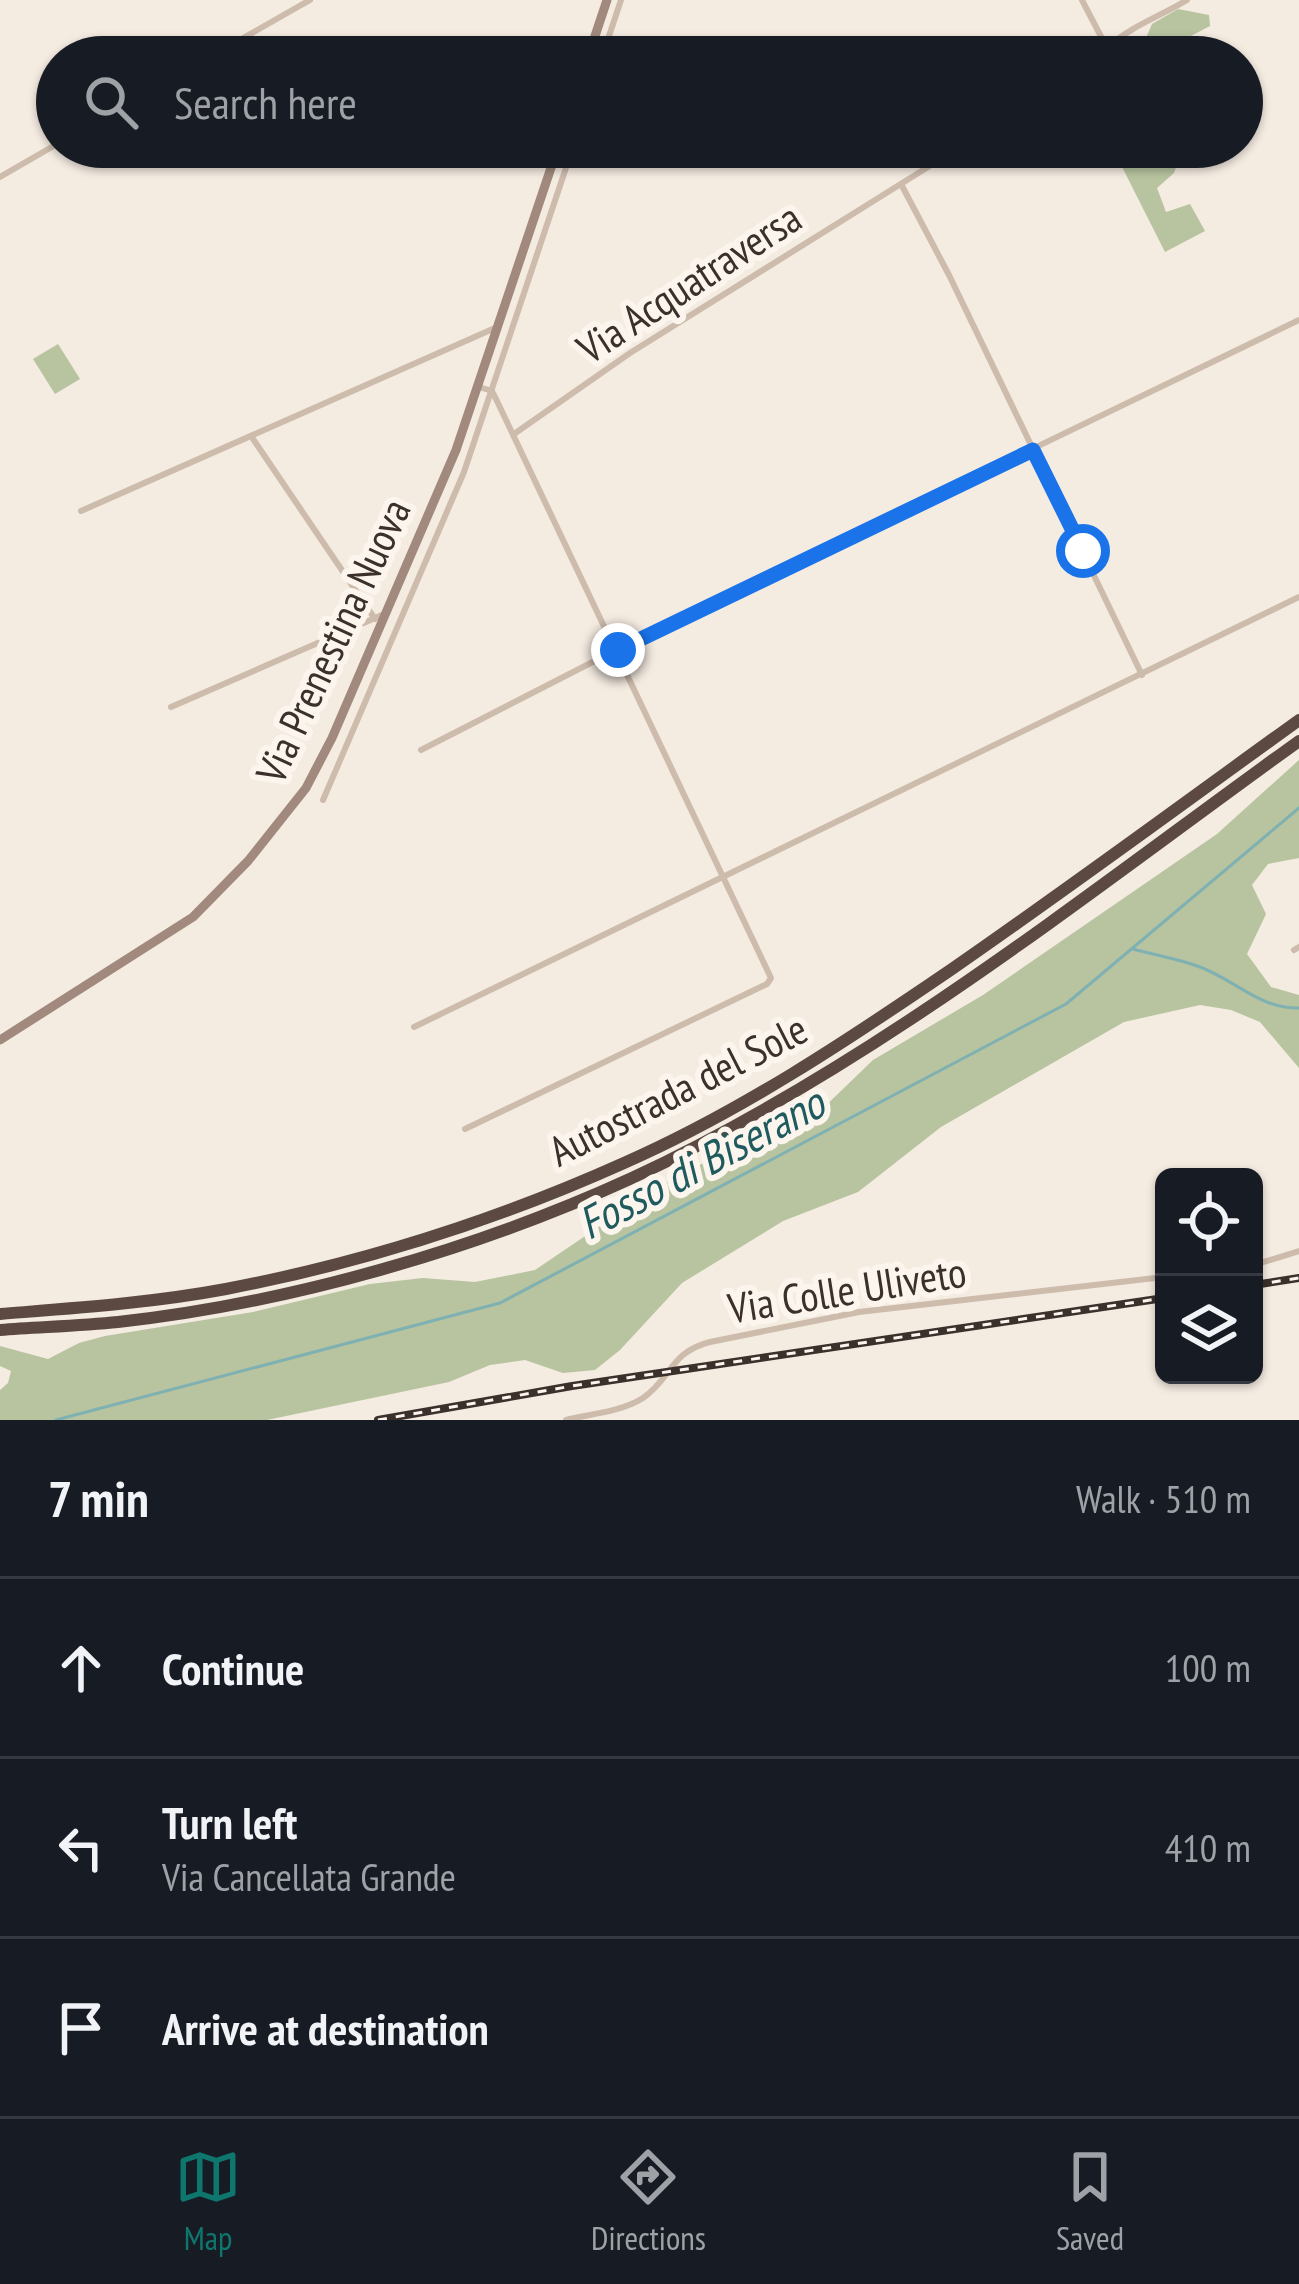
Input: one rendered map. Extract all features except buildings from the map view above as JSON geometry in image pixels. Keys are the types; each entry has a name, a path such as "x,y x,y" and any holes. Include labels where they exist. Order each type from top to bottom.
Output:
{"highway":[{"name":"Autostrada del Sole","path":"0,1314 115,1305 225,1289 352,1260 491,1216 626,1162 742,1102 872,1024 1299,720"},
{"name":"Autostrada del Sole","path":"0,1330 118,1322 292,1290 487,1234 631,1178 748,1118 879,1039 1299,741"}],"main road":[{"path":"595,36 607,0"},
{"name":"Via Prenestina Nuova","path":"0,1040 179,927 235,876 306,788 440,491 551,168"}],"street":[{"path":"247,36 310,0"},
{"path":"609,36 621,0"},
{"path":"1082,0 1101,36"},
{"path":"1120,36 1186,0"},
{"path":"0,177 36,156"},
{"path":"323,800 448,512 566,168"},
{"name":"Via Acquatraversa","path":"514,434 631,353 927,168"},
{"path":"901,184 950,274 1142,675"},
{"path":"421,750 1299,320"},
{"path":"81,511 499,326"},
{"path":"465,1129 769,984 771,976 514,434 492,391 479,387"},
{"path":"171,707 380,616 251,436"},
{"path":"414,1028 1299,597"},
{"path":"1263,1262 1299,1251"},
{"name":"Via Colle Uliveto","path":"566,1420 641,1399 678,1356 710,1342 859,1312 1155,1278"}],"green space":[{"path":"1178,9 1209,15 1210,26 1191,36 1147,36 1152,24"},
{"path":"1123,168 1176,168 1157,188 1166,212 1190,204 1205,231 1165,252"},
{"path":"58,344 80,379 55,394 33,359"},
{"path":"1299,760 1299,858 1268,864 1252,885 1266,914 1247,954 1271,987 1299,995 1299,1068 1260,1022 1231,1010 1200,1005 1124,1022 941,1127 858,1192 783,1221 682,1283 595,1370 563,1373 525,1360 490,1365 449,1382 267,1420 0,1420 0,1390 11,1371 0,1366 0,1346 48,1359 105,1336 253,1312 370,1284 423,1278 475,1282 535,1270 662,1184 773,1128 816,1115 873,1060 983,995 1217,834"}],"waterway":[{"name":"Fosso di Biserano","path":"56,1420 500,1303 1066,1004 1299,808"},
{"path":"1133,949 1200,967 1272,1004 1299,1008"}],"railway":[{"path":"1263,1284 1299,1278"},
{"path":"378,1420 572,1386 1155,1299"}],"route":[{"path":"618,650 1033,450 1083,551"}]}
